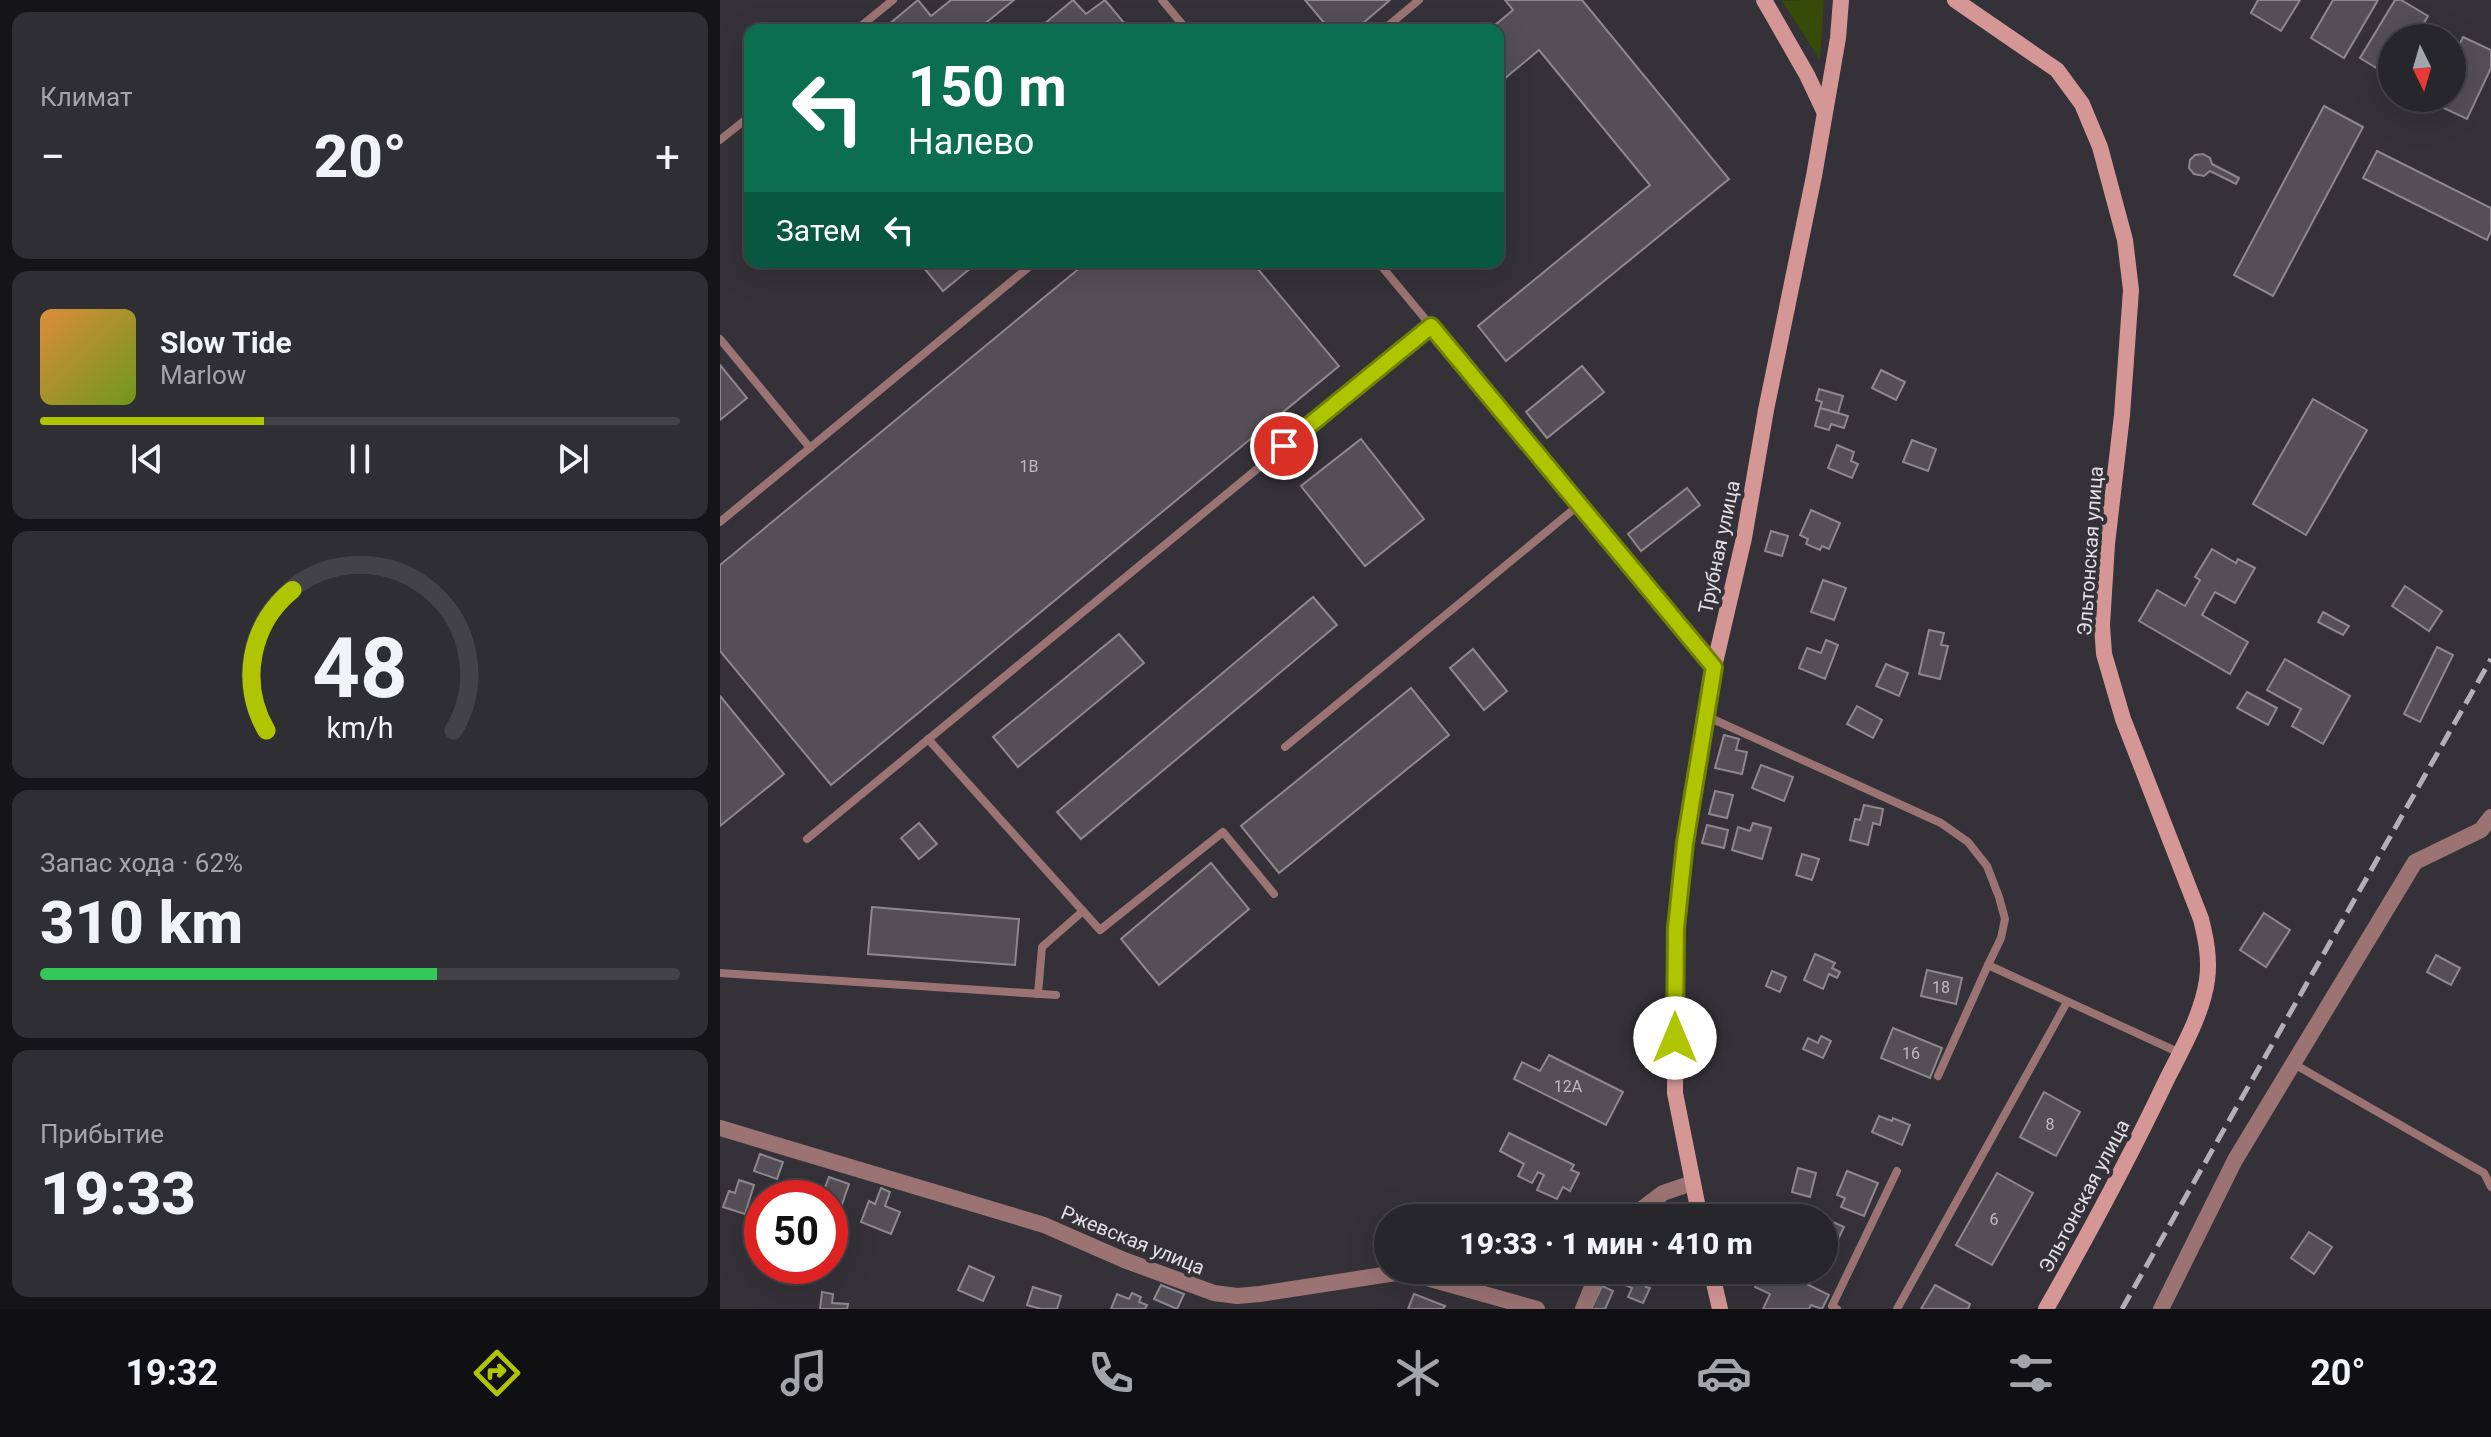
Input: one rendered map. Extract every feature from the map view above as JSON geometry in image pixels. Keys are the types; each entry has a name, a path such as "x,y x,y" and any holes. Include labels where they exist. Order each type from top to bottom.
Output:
{"street":[{"path":"1764,0 1824,111"},
{"name":"Трубная улица","path":"1697,1204 1675,1093 1676,928 1685,843 1714,667 1744,538 1766,410 1814,176 1838,38 1841,0"},
{"name":"Эльтонская улица","path":"1955,0 2057,70 2082,104 2100,147 2125,240 2131,290 2122,415 2107,544 2102,625 2104,654 2111,684 2197,908 2208,951 2208,978 2203,1001 2180,1053 2146,1124 2046,1309"},
{"path":"2161,1309 2235,1160 2415,862 2481,830 2491,817"},
{"name":"Ржевская улица","path":"720,1128 1044,1225 1152,1271 1214,1293 1237,1296 1260,1294 1396,1273 1416,1275 1537,1309"},
{"path":"1648,1204 1663,1193 1692,1183"},
{"path":"1583,1309 1593,1284"},
{"path":"1714,1284 1720,1309"}],"lane":[{"path":"863,24 893,0"},
{"path":"1162,0 1182,24"},
{"path":"1390,24 1419,0"},
{"path":"720,140 744,121"},
{"path":"720,522 1028,268"},
{"path":"1383,268 1714,667"},
{"path":"807,839 1431,326"},
{"path":"720,339 810,448"},
{"path":"1285,747 1579,505"},
{"path":"1706,716 1941,823 1968,842 1987,866 2005,919 2001,938 1938,1076"},
{"path":"928,739 1100,930 1223,832 1274,894"},
{"path":"1038,994 1042,947 1083,911"},
{"path":"1988,965 2180,1053"},
{"path":"720,973 1056,995"},
{"path":"1897,1309 2067,1002"},
{"path":"2294,1064 2484,1173 2491,1187"},
{"path":"1837,1309 1832,1306 1897,1171"}],"green space":[{"path":"1824,0 1820,60 1782,1"}],"building":[{"path":"918,0 931,16 951,0 1014,0 984,24 889,24"},
{"path":"1073,0 1086,14 1105,0 1125,24 1044,24"},
{"path":"1305,0 1390,0 1362,24 1325,24"},
{"path":"1505,0 1582,0 1729,179 1506,361 1478,326 1650,185 1539,50 1504,79 1504,24 1496,24 1513,10"},
{"path":"2258,0 2300,0 2281,31 2251,13"},
{"path":"2333,0 2378,0 2344,58 2311,38"},
{"path":"2395,0 2401,0 2428,16 2423,24 2381,24"},
{"path":"2378,28 2378,69 2360,58"},
{"path":"2466,38 2491,50 2491,68 2467,119 2452,112 2466,112"},
{"path":"2324,106 2363,127 2273,296 2234,275"},
{"path":"2377,151 2491,208 2491,231 2487,240 2363,178"},
{"path":"2203,154 2210,158 2212,164 2239,178 2236,184 2210,171 2204,176 2194,174 2189,168 2190,160 2195,155"},
{"path":"924,268 971,268 943,291"},
{"path":"1080,268 1257,268 1339,366 831,785 720,651 720,565"},
{"path":"720,365 747,398 720,420"},
{"path":"1582,366 1604,392 1547,438 1526,412"},
{"path":"1881,370 1905,382 1896,400 1872,388"},
{"path":"1819,389 1843,396 1838,413 1820,408 1822,402 1816,400"},
{"path":"2313,399 2367,430 2306,535 2253,504"},
{"path":"1820,408 1848,416 1844,428 1831,424 1829,430 1815,426"},
{"path":"1361,439 1424,519 1365,566 1301,486"},
{"path":"1912,440 1936,449 1928,471 1903,462"},
{"path":"1837,445 1854,452 1851,461 1858,464 1852,478 1828,468"},
{"path":"1687,488 1700,505 1641,551 1628,534"},
{"path":"1811,510 1840,523 1829,549 1822,546 1820,550 1806,544 1808,539 1800,535"},
{"path":"1771,531 1788,536 1782,556 1765,551"},
{"path":"2212,549 2236,563 2238,559 2255,568 2235,603 2215,592 2202,615 2248,642 2230,674 2139,621 2157,590 2185,606 2200,580 2195,577"},
{"path":"1823,580 1846,588 1834,620 1811,612"},
{"path":"2405,586 2442,611 2429,631 2392,606"},
{"path":"1313,597 1337,625 1081,839 1057,812"},
{"path":"2323,612 2349,626 2343,635 2318,622"},
{"path":"1929,630 1944,633 1941,645 1948,646 1940,679 1919,674"},
{"path":"1119,634 1144,663 1018,767 993,737"},
{"path":"1826,640 1838,645 1825,679 1799,668 1807,648 1821,653"},
{"path":"2437,647 2453,655 2420,722 2404,714"},
{"path":"1473,649 1507,691 1484,710 1450,668"},
{"path":"2285,659 2350,696 2323,744 2292,726 2301,709 2267,690"},
{"path":"1886,664 1908,673 1899,696 1876,686"},
{"path":"1411,688 1449,735 1279,873 1241,826"},
{"path":"2247,692 2277,708 2268,725 2237,708"},
{"path":"720,696 784,774 720,826"},
{"path":"1857,706 1882,720 1873,738 1847,724"},
{"path":"1724,735 1739,739 1736,750 1747,752 1742,774 1715,768"},
{"path":"1761,765 1793,777 1784,801 1752,788"},
{"path":"1715,791 1733,795 1727,818 1709,814"},
{"path":"1864,805 1883,809 1880,825 1873,823 1868,845 1850,840 1855,819 1860,820"},
{"path":"919,823 937,844 919,859 901,838"},
{"path":"1753,823 1771,828 1762,859 1732,850 1738,827 1750,831"},
{"path":"1707,825 1728,830 1724,848 1702,843"},
{"path":"1802,854 1819,859 1812,880 1796,875"},
{"path":"1211,863 1249,909 1159,985 1121,939"},
{"path":"872,907 1019,919 1015,965 868,954"},
{"path":"2264,913 2290,930 2266,967 2240,950"},
{"path":"1815,954 1835,963 1832,968 1840,972 1837,978 1829,974 1823,989 1804,980"},
{"path":"2436,955 2460,968 2451,985 2427,972"},
{"path":"1927,970 1962,978 1956,1004 1921,996"},
{"path":"1772,971 1786,977 1780,992 1766,986"},
{"path":"1893,1028 1942,1048 1930,1078 1881,1058"},
{"path":"1821,1036 1831,1041 1823,1058 1803,1049 1808,1038 1818,1043"},
{"path":"1549,1055 1623,1092 1606,1125 1514,1079 1522,1062 1540,1071"},
{"path":"2044,1092 2080,1112 2056,1156 2020,1137"},
{"path":"1879,1116 1910,1125 1902,1145 1872,1132"},
{"path":"1509,1133 1574,1165 1571,1170 1579,1173 1570,1191 1563,1187 1557,1199 1537,1190 1544,1175 1538,1172 1532,1183 1518,1176 1524,1164 1500,1151"},
{"path":"760,1154 783,1162 777,1179 754,1171"},
{"path":"1798,1168 1816,1173 1810,1197 1792,1192"},
{"path":"1847,1171 1878,1183 1864,1216 1841,1207 1845,1198 1837,1195"},
{"path":"1997,1173 2033,1193 1992,1265 1956,1245"},
{"path":"739,1180 744,1182 744,1214 723,1207 729,1191 735,1193"},
{"path":"881,1188 890,1192 885,1206 900,1212 891,1234 861,1222 869,1201 875,1204"},
{"path":"1838,1224 1844,1227 1838,1240"},
{"path":"2309,1232 2332,1247 2314,1274 2291,1258"},
{"path":"969,1266 994,1277 983,1301 958,1290"},
{"path":"1623,1284 1647,1284 1646,1287 1650,1288 1643,1303 1628,1297 1632,1288"},
{"path":"1756,1284 1807,1284 1829,1295 1822,1309 1811,1305 1809,1309 1763,1309 1770,1294 1755,1287"},
{"path":"1161,1285 1184,1294 1177,1309 1154,1299"},
{"path":"1935,1285 1970,1304 1968,1309 1921,1309"},
{"path":"1602,1286 1613,1291 1605,1309 1591,1309"},
{"path":"1033,1287 1061,1296 1057,1309 1027,1305"},
{"path":"822,1292 833,1294 832,1303 848,1304 847,1309 820,1309"},
{"path":"1132,1293 1141,1297 1139,1302 1147,1305 1145,1309 1111,1309 1117,1294 1129,1299"},
{"path":"1414,1294 1445,1306 1443,1309 1408,1309"}],"railway":[{"path":"2122,1309 2491,659"}],"route":[{"path":"1284,446 1431,326 1714,667 1685,843 1676,928 1675,1038"}]}
